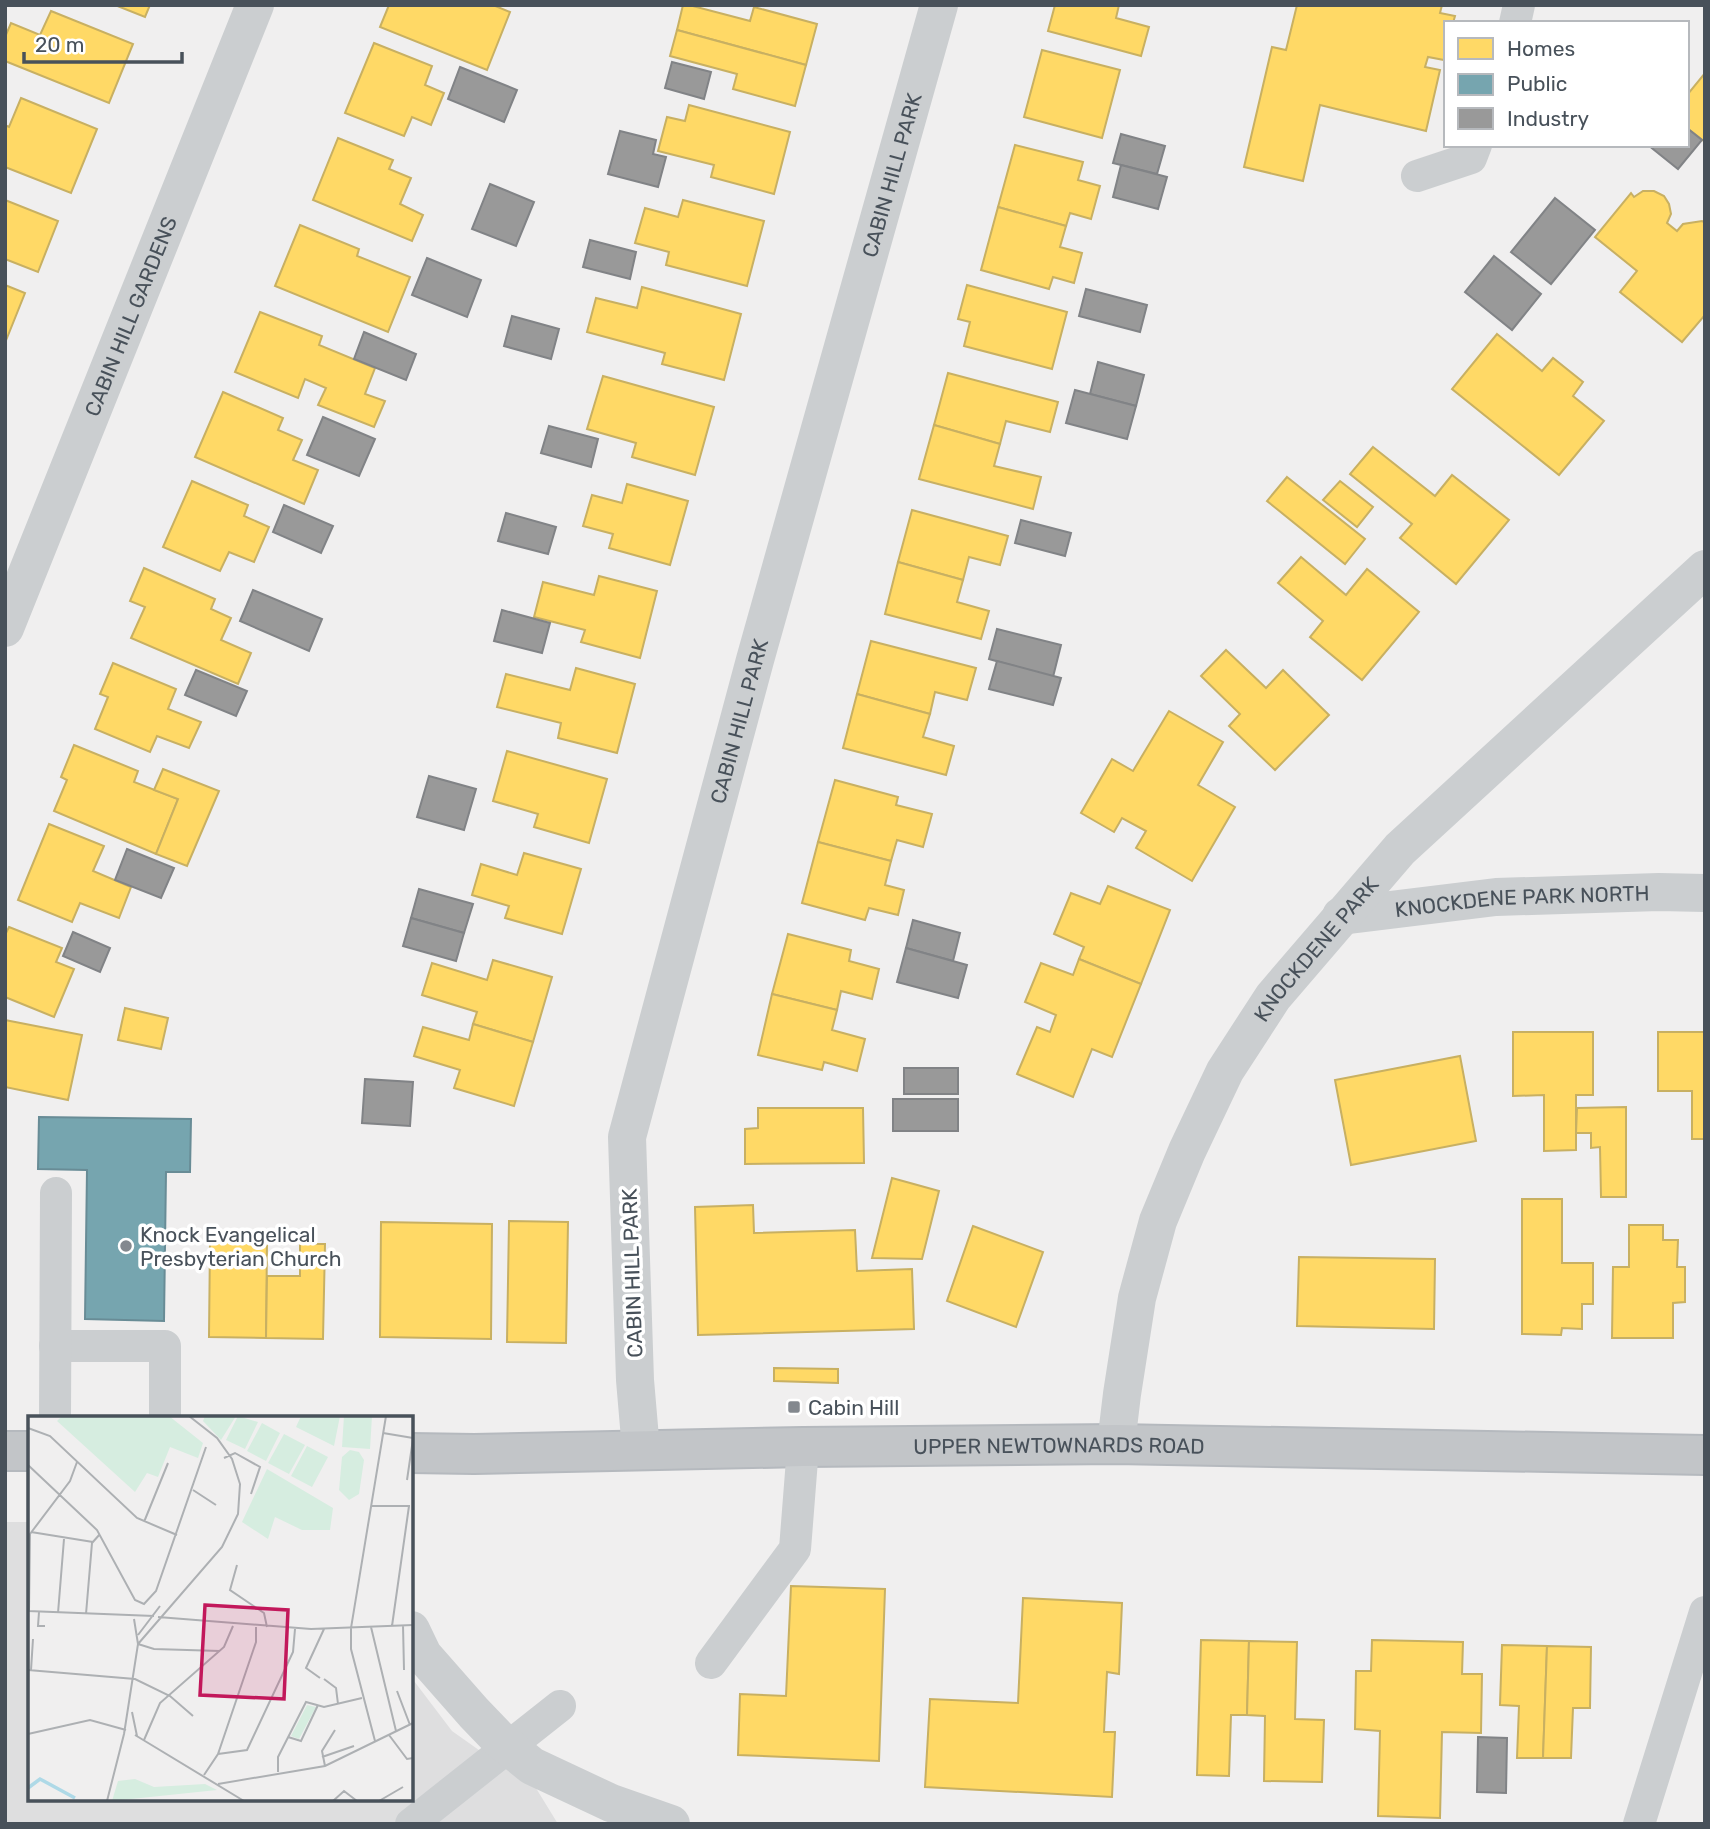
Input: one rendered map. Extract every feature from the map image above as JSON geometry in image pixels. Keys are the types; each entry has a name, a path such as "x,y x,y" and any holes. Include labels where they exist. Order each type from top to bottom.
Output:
{"highway":[{"name":"UPPER NEWTOWNARDS ROAD","path":"413,1454 1116,1444 1705,1455"},
{"path":"5,1451 28,1451"}],"street":[{"name":"CABIN HILL GARDENS","path":"5,628 255,5"},
{"name":"CABIN HILL PARK","path":"641,1450 635,1380 627,1137 755,660 939,5"},
{"name":"KNOCKDENE PARK","path":"1116,1444 1137,1298 1158,1221 1225,1071 1273,997 1400,849 1705,569"},
{"name":"KNOCKDENE PARK NORTH","path":"1341,916 1496,897 1705,893"},
{"path":"413,1634 423,1655 474,1713 500,1740 532,1766 611,1803 671,1824"}],"lane":[{"path":"1417,176 1471,158 1475,147"},
{"path":"55,1416 56,1193"},
{"path":"55,1346 165,1346 165,1416"},
{"path":"711,1663 795,1549 803,1447"},
{"path":"1639,1824 1705,1612"},
{"path":"411,1824 561,1706"}],"shaded area":[{"path":"5,1522 28,1522 28,1801 413,1801 413,1680 452,1731 493,1760 531,1780 558,1824 5,1824"}],"building: Homes":[{"path":"115,5 150,5 145,17"},
{"path":"389,5 493,5 510,12 487,70 380,27"},
{"path":"683,5 750,21 754,7 817,24 806,65 677,30"},
{"path":"1055,5 1119,5 1116,18 1149,27 1141,56 1048,31"},
{"path":"1297,5 1442,5 1440,13 1455,16 1454,21 1444,21 1444,60 1428,57 1425,67 1440,70 1426,131 1320,105 1303,181 1244,167 1272,47 1286,50"},
{"path":"51,11 133,44 109,103 5,61 5,37 11,23 40,35"},
{"path":"677,30 806,65 795,106 733,89 737,74 670,56"},
{"path":"374,43 432,66 425,85 444,93 431,125 412,117 404,136 345,113"},
{"path":"1042,50 1120,70 1102,138 1024,117"},
{"path":"1705,73 1705,142 1689,130 1689,93"},
{"path":"21,98 97,129 71,193 5,167 5,125 9,127"},
{"path":"689,105 790,132 774,194 711,177 714,165 658,151 667,117 685,121"},
{"path":"338,138 393,160 389,169 411,178 400,204 423,215 412,241 313,200"},
{"path":"1015,145 1083,162 1078,180 1100,186 1091,219 1070,213 1066,226 998,207"},
{"path":"1643,191 1654,191 1664,196 1671,214 1667,223 1677,231 1683,224 1702,221 1705,223 1705,315 1682,342 1620,292 1637,271 1595,237 1631,193 1634,197"},
{"path":"5,200 58,221 38,272 5,259"},
{"path":"683,200 764,221 747,286 666,265 669,252 635,243 645,208 678,217"},
{"path":"998,207 1066,226 1060,247 1082,253 1074,283 1053,277 1049,289 981,270"},
{"path":"300,225 359,249 357,256 410,277 388,332 275,286"},
{"path":"5,285 25,293 5,343"},
{"path":"967,285 1067,312 1052,369 964,346 970,322 958,319"},
{"path":"642,287 741,314 724,380 662,364 665,353 587,332 596,298 637,308"},
{"path":"260,312 322,336 319,345 375,368 365,394 385,401 374,427 318,405 326,388 305,379 298,398 235,372"},
{"path":"1497,334 1542,371 1553,358 1583,382 1573,396 1604,421 1559,475 1452,389"},
{"path":"948,373 1058,402 1050,432 1006,421 1000,444 934,425"},
{"path":"603,376 714,407 695,475 632,457 636,443 587,429"},
{"path":"223,392 283,418 278,430 302,440 293,460 318,470 304,504 195,457"},
{"path":"934,425 1000,444 994,466 1041,477 1033,509 919,479"},
{"path":"1373,447 1435,496 1452,475 1509,520 1456,584 1400,538 1412,524 1350,474"},
{"path":"1287,477 1365,539 1345,564 1267,501"},
{"path":"192,481 248,505 244,516 269,527 254,562 229,552 220,571 163,547"},
{"path":"1340,481 1373,507 1357,527 1323,500"},
{"path":"627,484 688,501 670,565 609,548 613,534 583,526 592,495 622,503"},
{"path":"912,510 1008,536 1000,565 969,557 963,580 898,562"},
{"path":"1301,557 1346,595 1367,569 1419,612 1362,680 1310,637 1323,621 1278,583"},
{"path":"898,562 963,580 957,602 989,611 981,639 885,614"},
{"path":"144,568 215,599 211,609 231,618 221,640 251,653 238,684 131,638 145,607 130,601"},
{"path":"599,576 657,591 640,658 581,642 585,630 534,617 543,582 594,595"},
{"path":"871,641 976,668 967,700 935,692 930,714 857,694"},
{"path":"1226,650 1266,688 1283,670 1329,715 1275,770 1229,726 1240,714 1201,676"},
{"path":"113,663 176,689 168,709 201,722 189,748 157,736 150,752 95,729 108,697 100,694"},
{"path":"576,668 635,684 617,753 558,738 561,723 497,707 506,674 570,690"},
{"path":"857,694 930,714 923,737 954,746 946,775 843,748"},
{"path":"1169,711 1223,742 1198,785 1235,807 1192,881 1136,848 1146,831 1122,818 1114,832 1081,813 1112,759 1133,771"},
{"path":"74,745 138,771 134,782 178,799 156,854 54,811 67,780 61,777"},
{"path":"507,751 607,779 589,843 534,827 538,814 493,801"},
{"path":"163,769 219,791 187,866 156,854 178,799 154,790"},
{"path":"835,780 898,797 896,805 932,814 923,847 897,840 891,861 818,842"},
{"path":"49,824 104,846 93,871 131,887 119,918 80,903 72,922 18,900"},
{"path":"818,842 891,861 885,885 904,890 898,915 869,908 865,920 802,903"},
{"path":"524,853 581,869 562,934 505,918 509,906 472,895 481,864 517,875"},
{"path":"1108,886 1170,910 1141,984 1079,959 1084,947 1054,934 1071,893 1100,904"},
{"path":"9,927 62,948 56,962 74,969 54,1017 5,997 5,935"},
{"path":"788,934 851,950 849,961 879,969 872,999 841,991 837,1010 772,994"},
{"path":"1079,959 1141,984 1112,1057 1092,1049 1073,1097 1017,1074 1037,1027 1050,1032 1056,1015 1025,1002 1041,963 1073,975"},
{"path":"493,960 552,977 533,1042 473,1024 477,1012 422,995 432,963 487,980"},
{"path":"772,994 837,1010 832,1030 865,1039 857,1071 824,1062 822,1070 758,1055"},
{"path":"125,1008 168,1018 161,1049 118,1040"},
{"path":"5,1020 82,1035 68,1100 5,1087"},
{"path":"473,1024 533,1042 514,1106 454,1088 460,1070 414,1056 423,1027 469,1040"},
{"path":"1513,1032 1593,1032 1593,1095 1576,1095 1576,1150 1544,1151 1544,1095 1513,1096"},
{"path":"1658,1032 1705,1032 1705,1139 1692,1139 1692,1091 1658,1091"},
{"path":"1460,1056 1476,1141 1351,1165 1335,1080"},
{"path":"1626,1107 1626,1197 1601,1197 1600,1147 1591,1148 1591,1133 1576,1133 1577,1108"},
{"path":"758,1108 863,1108 864,1163 745,1164 745,1129 758,1128"},
{"path":"892,1178 939,1191 922,1259 872,1258"},
{"path":"1522,1199 1562,1199 1562,1263 1593,1263 1593,1304 1582,1304 1582,1329 1562,1328 1561,1335 1522,1334"},
{"path":"753,1205 754,1233 855,1230 857,1271 912,1269 914,1329 698,1335 695,1207"},
{"path":"509,1221 568,1222 566,1343 507,1342"},
{"path":"381,1222 492,1224 491,1339 380,1337"},
{"path":"1629,1225 1663,1225 1663,1240 1678,1240 1677,1267 1685,1267 1685,1302 1673,1303 1673,1338 1612,1338 1613,1267 1629,1267"},
{"path":"973,1226 1043,1252 1016,1327 947,1301"},
{"path":"210,1241 267,1242 266,1338 209,1337"},
{"path":"300,1244 325,1244 323,1339 266,1338 267,1276 300,1276"},
{"path":"1299,1257 1435,1259 1434,1329 1297,1326"},
{"path":"774,1368 838,1369 838,1383 774,1381"},
{"path":"791,1586 885,1589 879,1761 738,1755 740,1694 786,1696"},
{"path":"1023,1598 1122,1603 1119,1674 1107,1672 1104,1732 1115,1732 1112,1797 925,1787 930,1699 1018,1703"},
{"path":"1201,1640 1249,1641 1247,1715 1231,1715 1229,1776 1197,1775"},
{"path":"1372,1640 1463,1642 1462,1674 1482,1674 1481,1733 1442,1732 1440,1818 1378,1816 1380,1731 1355,1729 1356,1671 1371,1671"},
{"path":"1249,1641 1297,1642 1295,1719 1324,1720 1322,1782 1264,1781 1265,1716 1247,1715"},
{"path":"1502,1645 1547,1646 1543,1758 1517,1758 1519,1706 1500,1705"},
{"path":"1547,1646 1591,1647 1590,1708 1573,1708 1571,1758 1543,1758"}],"building: Public":[{"name":"Knock Evangelical Presbyterian Church","path":"39,1117 191,1119 190,1172 166,1172 164,1321 85,1319 87,1170 38,1169"}],"building: Industry":[{"path":"672,62 711,72 704,99 665,88"},
{"path":"460,67 517,90 504,122 448,99"},
{"path":"1689,130 1702,140 1678,169 1650,147 1689,147"},
{"path":"620,131 656,140 653,154 666,157 658,187 608,174"},
{"path":"1121,134 1165,146 1157,174 1113,163"},
{"path":"1121,165 1167,177 1158,209 1113,197"},
{"path":"490,184 534,202 516,246 472,229"},
{"path":"1555,198 1595,230 1551,284 1511,252"},
{"path":"590,240 636,252 630,279 583,267"},
{"path":"1494,256 1541,294 1512,330 1465,292"},
{"path":"427,258 481,280 467,317 412,295"},
{"path":"1086,289 1147,305 1140,332 1079,316"},
{"path":"512,316 559,329 551,359 504,346"},
{"path":"364,332 416,354 406,380 354,359"},
{"path":"1098,362 1144,375 1136,406 1090,394"},
{"path":"1075,390 1136,406 1127,439 1066,423"},
{"path":"323,417 375,439 359,476 307,455"},
{"path":"549,426 598,439 591,467 541,453"},
{"path":"284,505 333,526 321,553 273,532"},
{"path":"506,513 556,527 548,554 498,541"},
{"path":"1021,520 1071,533 1065,556 1015,543"},
{"path":"253,590 322,619 309,651 240,621"},
{"path":"502,610 550,623 542,653 494,641"},
{"path":"997,629 1061,645 1053,677 989,659"},
{"path":"997,661 1061,678 1053,705 989,689"},
{"path":"196,670 247,691 236,716 185,695"},
{"path":"429,776 476,789 464,830 417,817"},
{"path":"127,849 174,868 161,898 115,880"},
{"path":"419,889 473,904 464,933 411,918"},
{"path":"411,918 464,933 456,961 403,946"},
{"path":"913,920 960,933 953,961 906,948"},
{"path":"73,932 110,948 100,972 63,956"},
{"path":"906,948 967,965 958,998 897,982"},
{"path":"904,1068 958,1068 958,1094 904,1094"},
{"path":"365,1079 413,1082 410,1126 362,1123"},
{"path":"893,1099 958,1099 958,1131 893,1131"},
{"path":"1478,1737 1507,1738 1506,1793 1477,1792"}],"place":[{"name":"Knock Evangelical Presbyterian Church","path":"126,1246"},
{"name":"Cabin Hill","path":"794,1407"}]}
